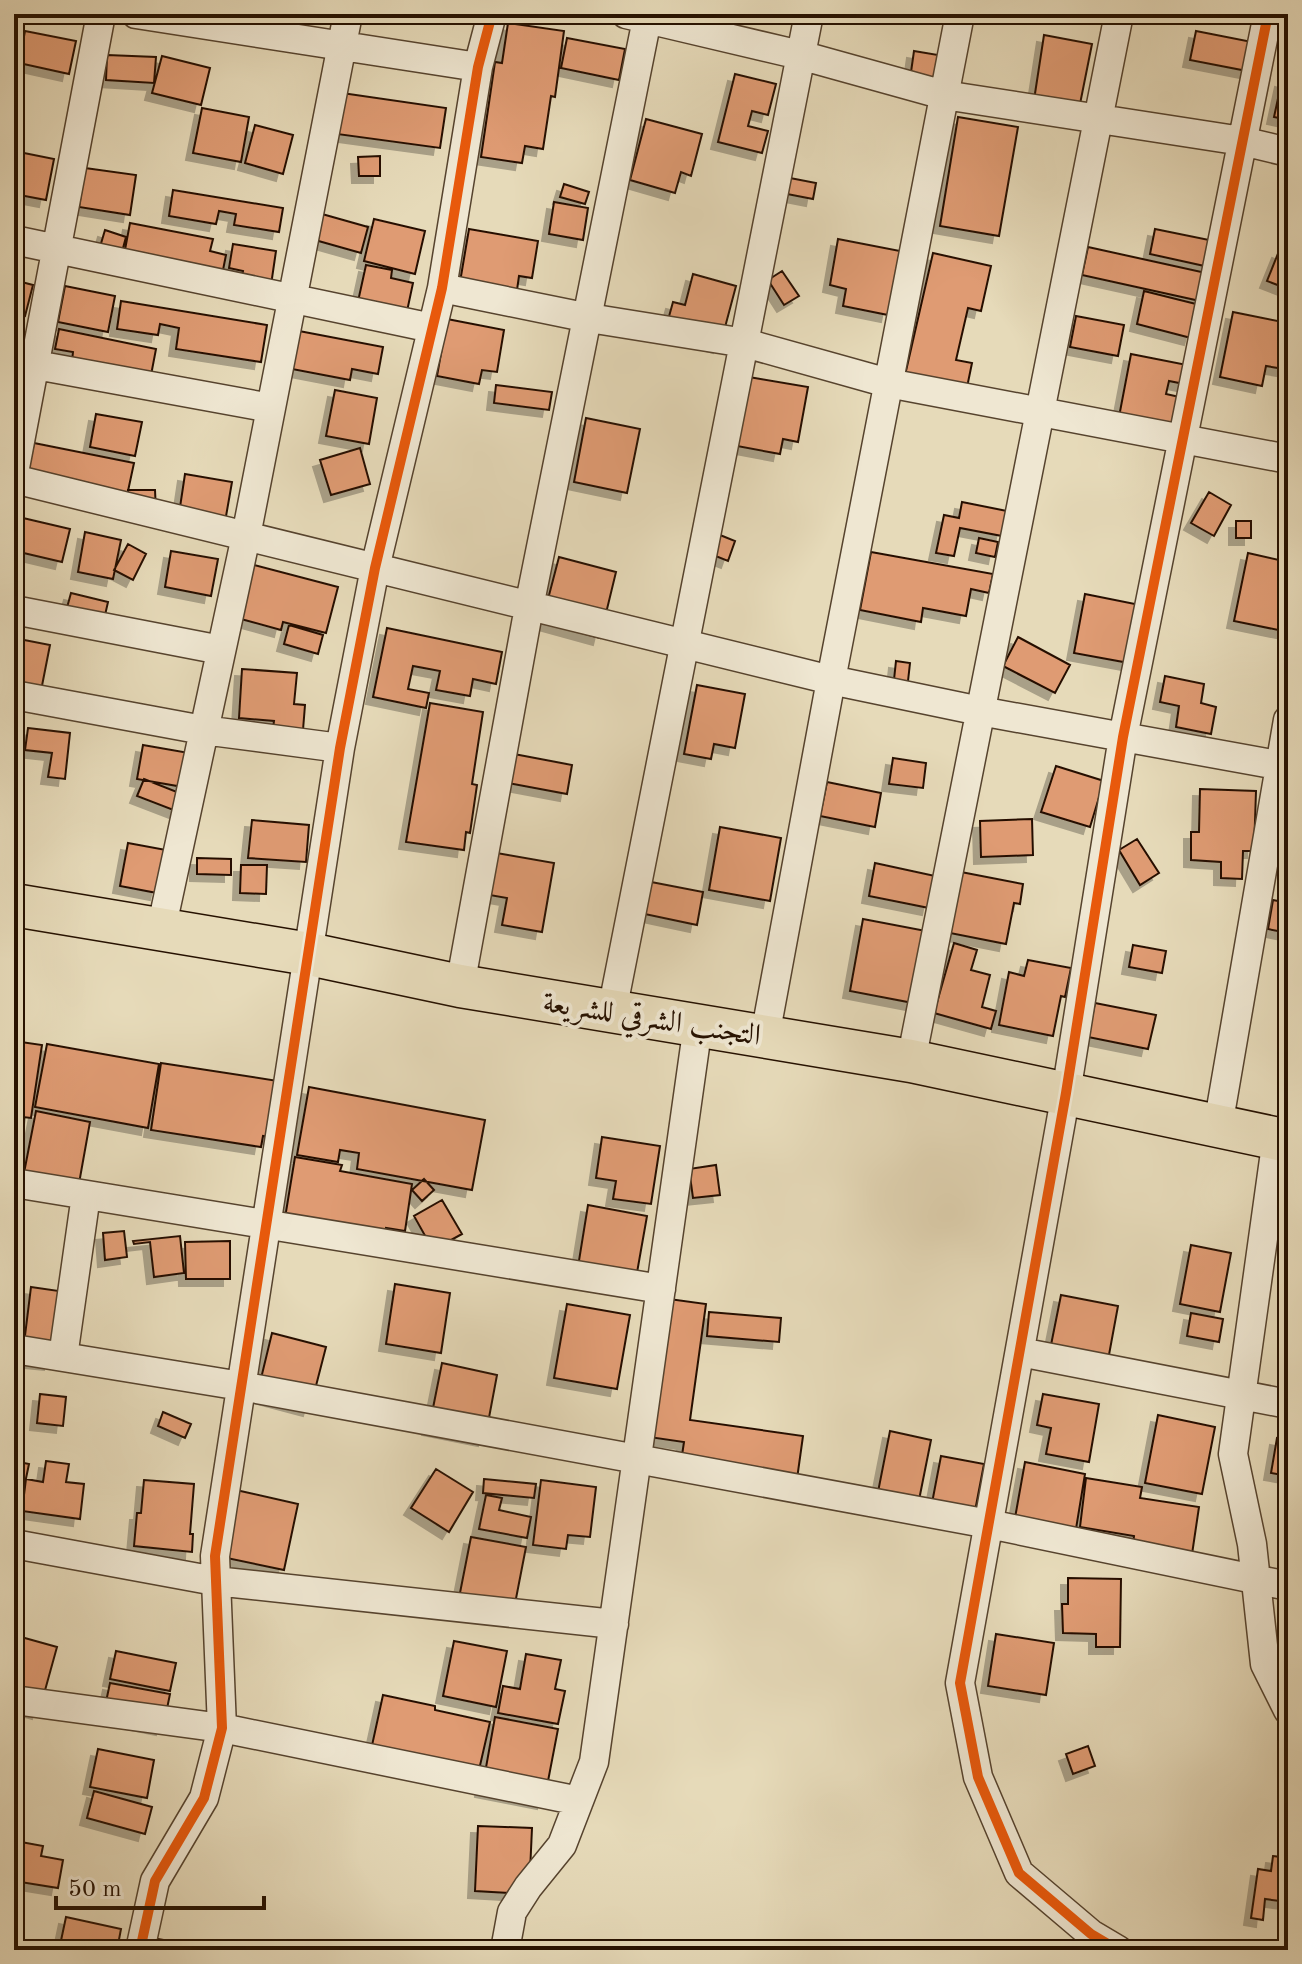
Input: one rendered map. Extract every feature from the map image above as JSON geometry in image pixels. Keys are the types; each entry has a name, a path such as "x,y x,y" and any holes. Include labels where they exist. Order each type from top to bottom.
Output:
{"main road":[{"name":"التجنب الشرقي للشريعة","path":"14,905 309,954 460,986 911,1061 1282,1140"}],"street":[{"path":"14,473 25,362 57,251 101,14"},
{"path":"136,14 244,23 342,45 478,67"},
{"path":"161,930 246,536 348,14"},
{"path":"140,1950 155,1881 204,1798 222,1728 215,1556 340,748 375,568 442,288 478,67 492,14"},
{"path":"612,1011 809,14"},
{"path":"765,1036 960,14"},
{"path":"911,1061 1119,14"},
{"path":"1118,1950 1091,1934 1019,1873 978,1777 960,1683 1066,1093 1123,737 1268,14"},
{"path":"460,986 529,607 589,318 641,16 944,95 1242,141 1288,152"},
{"path":"14,240 432,328"},
{"path":"442,288 589,318 745,343 888,383 1288,459"},
{"path":"25,362 271,408"},
{"path":"14,479 831,680 980,711 1284,766"},
{"path":"14,610 221,650"},
{"path":"14,695 203,730 340,748"},
{"path":"1218,1126 1284,766 1288,720"},
{"path":"505,1950 512,1912 562,1845 594,1762 698,1025"},
{"path":"1282,1140 1233,1454 1252,1544 1265,1664 1288,1710"},
{"path":"14,1183 661,1289"},
{"path":"63,1357 86,1195"},
{"path":"14,1349 241,1386 989,1524 1288,1586"},
{"path":"1020,1352 1288,1404"},
{"path":"14,1544 215,1581 614,1624"},
{"path":"14,1700 222,1728 579,1801"}],"building":[{"path":"666,14 730,14 726,34"},
{"path":"508,23 564,31 555,97 551,96 543,149 525,146 522,163 481,157 495,62 502,63"},
{"path":"25,31 76,41 69,74 19,63"},
{"path":"1196,31 1252,42 1247,71 1190,60"},
{"path":"1044,35 1092,44 1079,109 1034,100"},
{"path":"567,38 625,49 619,80 561,68"},
{"path":"914,51 938,55 934,83 910,79"},
{"path":"107,55 156,57 154,83 106,80"},
{"path":"162,56 210,68 201,105 152,93"},
{"path":"735,74 776,84 768,115 752,111 748,126 768,131 762,153 718,142"},
{"path":"1282,80 1288,82 1288,120 1274,117"},
{"path":"342,93 446,108 440,148 337,134"},
{"path":"202,108 249,117 241,162 193,153"},
{"path":"958,117 1018,127 999,236 940,226"},
{"path":"646,119 702,134 691,176 681,172 675,193 630,180"},
{"path":"255,125 293,135 283,174 245,163"},
{"path":"14,151 54,159 46,200 14,194"},
{"path":"380,156 380,176 359,176 358,157"},
{"path":"85,168 136,175 130,215 79,207"},
{"path":"790,178 816,183 813,199 787,194"},
{"path":"564,184 589,192 585,204 560,197"},
{"path":"173,190 283,208 279,232 234,225 236,214 219,211 216,224 169,216"},
{"path":"554,202 588,208 583,240 549,234"},
{"path":"322,214 368,227 361,253 315,240"},
{"path":"374,219 425,231 415,274 364,261"},
{"path":"130,223 213,239 210,251 226,255 220,285 122,266"},
{"path":"469,229 538,241 532,278 519,276 516,297 459,288"},
{"path":"1155,229 1214,241 1209,267 1150,254"},
{"path":"105,230 126,237 119,263 97,257"},
{"path":"838,239 900,251 888,315 843,306 846,289 830,285"},
{"path":"233,244 276,251 270,292 240,286 243,271 229,268"},
{"path":"1088,247 1206,273 1200,301 1082,275"},
{"path":"1279,251 1288,255 1288,289 1267,281"},
{"path":"933,253 991,266 981,311 968,308 956,360 972,363 965,397 903,384"},
{"path":"366,265 392,270 391,278 413,283 406,316 357,306"},
{"path":"782,271 799,296 784,305 768,280"},
{"path":"693,274 736,286 720,346 665,331 673,302 685,305"},
{"path":"14,280 33,285 25,316 14,313"},
{"path":"65,286 115,296 108,332 58,322"},
{"path":"1144,291 1200,305 1191,338 1137,324"},
{"path":"121,301 267,325 261,362 176,349 179,328 160,324 158,335 117,329"},
{"path":"1233,312 1288,323 1284,369 1266,366 1262,386 1220,377"},
{"path":"1076,316 1124,325 1118,356 1070,347"},
{"path":"447,319 504,330 497,372 482,370 479,384 437,376"},
{"path":"14,325 21,327 14,359"},
{"path":"59,329 156,349 148,391 72,361 73,352 55,349"},
{"path":"299,331 383,347 378,374 352,369 350,380 292,369"},
{"path":"1131,354 1192,366 1189,385 1169,381 1166,394 1184,398 1177,433 1118,422"},
{"path":"749,377 808,387 798,442 783,439 780,454 737,446"},
{"path":"496,385 552,392 549,410 494,403"},
{"path":"335,390 377,398 369,444 326,436"},
{"path":"96,414 142,422 135,456 90,447"},
{"path":"586,418 640,429 627,493 574,482"},
{"path":"34,443 134,463 125,505 25,486"},
{"path":"360,448 370,484 331,495 320,460"},
{"path":"185,474 232,482 225,522 179,514"},
{"path":"128,490 155,490 156,512 128,512"},
{"path":"1209,492 1231,505 1214,536 1191,523"},
{"path":"962,502 1007,511 1002,536 960,528 954,556 936,553 944,515 959,518"},
{"path":"23,518 70,529 62,562 15,551"},
{"path":"1236,521 1251,521 1251,538 1236,538"},
{"path":"85,532 121,540 113,579 78,572"},
{"path":"720,535 735,541 728,561 713,555"},
{"path":"979,538 998,542 995,557 976,553"},
{"path":"128,544 146,554 133,580 114,570"},
{"path":"171,551 218,559 211,596 165,587"},
{"path":"871,552 993,574 989,593 971,589 966,616 923,608 921,622 860,610"},
{"path":"1248,553 1288,562 1288,632 1234,621"},
{"path":"559,557 616,572 600,638 542,622"},
{"path":"254,565 338,587 326,633 283,622 281,630 241,619"},
{"path":"71,593 108,602 103,624 65,615"},
{"path":"1085,594 1140,605 1129,663 1074,653"},
{"path":"289,625 323,635 318,654 284,644"},
{"path":"387,628 502,652 496,684 473,679 470,696 436,690 440,671 413,666 408,689 429,693 426,708 373,697"},
{"path":"1018,637 1070,665 1055,693 1003,666"},
{"path":"14,638 50,645 39,701 14,696"},
{"path":"896,661 910,663 907,690 893,689"},
{"path":"242,669 297,673 294,704 305,705 303,730 273,728 274,721 239,718"},
{"path":"1165,676 1204,684 1201,703 1216,707 1211,734 1176,727 1179,706 1160,702"},
{"path":"697,685 745,694 735,748 714,744 711,759 684,754"},
{"path":"430,703 483,712 472,784 477,785 470,833 466,832 464,850 406,842"},
{"path":"28,728 70,733 65,779 48,777 52,753 25,750"},
{"path":"143,745 189,753 183,787 137,779"},
{"path":"514,754 572,765 567,794 508,783"},
{"path":"893,758 926,763 923,788 889,784"},
{"path":"1056,766 1104,781 1090,827 1041,812"},
{"path":"144,779 182,794 176,811 137,796"},
{"path":"827,782 881,793 875,827 820,816"},
{"path":"1200,789 1256,791 1254,851 1243,851 1242,879 1221,878 1221,862 1191,860 1191,832 1199,832"},
{"path":"1032,819 1033,855 981,857 980,821"},
{"path":"252,820 309,825 306,862 248,858"},
{"path":"720,827 781,838 770,901 709,890"},
{"path":"1137,839 1159,873 1140,885 1119,850"},
{"path":"128,843 166,850 157,893 120,886"},
{"path":"491,852 554,863 542,932 502,925 507,898 484,894"},
{"path":"197,858 231,859 231,875 197,874"},
{"path":"875,863 935,876 929,908 869,896"},
{"path":"241,865 267,865 266,894 240,893"},
{"path":"961,872 1023,884 1020,904 1014,903 1006,944 950,933"},
{"path":"646,881 703,892 697,925 640,913"},
{"path":"1273,900 1288,903 1288,933 1268,929"},
{"path":"863,919 926,931 913,1003 850,991"},
{"path":"954,943 977,950 971,970 990,975 982,1007 996,1011 991,1029 934,1013"},
{"path":"1133,945 1166,951 1162,973 1129,967"},
{"path":"1028,960 1071,968 1065,997 1061,996 1053,1036 999,1025 1009,972 1024,976"},
{"path":"1095,1003 1156,1015 1148,1049 1088,1037"},
{"path":"14,1041 42,1045 31,1118 14,1116"},
{"path":"47,1044 159,1064 148,1128 35,1107"},
{"path":"161,1063 278,1081 270,1137 263,1136 261,1147 151,1130"},
{"path":"309,1087 485,1120 472,1190 357,1169 359,1153 340,1150 338,1162 297,1155"},
{"path":"36,1111 90,1122 78,1189 23,1178"},
{"path":"602,1137 660,1146 651,1204 613,1199 616,1181 596,1178"},
{"path":"295,1157 342,1165 340,1171 412,1184 405,1231 386,1228 384,1241 284,1224"},
{"path":"716,1165 720,1195 693,1198 689,1169"},
{"path":"424,1179 434,1190 422,1201 412,1190"},
{"path":"442,1200 462,1234 433,1250 414,1216"},
{"path":"588,1205 647,1216 635,1284 577,1273"},
{"path":"124,1231 127,1257 105,1260 103,1233"},
{"path":"180,1236 184,1273 154,1277 150,1242 134,1244 133,1241"},
{"path":"230,1241 230,1279 186,1279 185,1242"},
{"path":"1191,1245 1231,1253 1220,1312 1180,1304"},
{"path":"395,1284 450,1293 441,1353 386,1344"},
{"path":"31,1287 59,1291 51,1363 22,1360"},
{"path":"1061,1295 1118,1306 1106,1371 1048,1360"},
{"path":"669,1299 706,1304 690,1420 803,1436 797,1479 681,1462 684,1442 649,1437"},
{"path":"567,1304 630,1315 617,1389 554,1378"},
{"path":"709,1312 781,1318 779,1342 707,1336"},
{"path":"1191,1313 1223,1319 1219,1342 1187,1336"},
{"path":"272,1333 326,1347 310,1409 257,1395"},
{"path":"442,1363 497,1375 485,1439 429,1428"},
{"path":"40,1394 66,1397 63,1426 37,1423"},
{"path":"1043,1394 1099,1404 1089,1462 1046,1454 1051,1428 1037,1425"},
{"path":"163,1412 191,1424 185,1438 158,1426"},
{"path":"1158,1415 1215,1427 1202,1494 1145,1483"},
{"path":"890,1431 931,1440 918,1505 877,1497"},
{"path":"1277,1438 1288,1440 1288,1476 1271,1473"},
{"path":"941,1456 984,1464 975,1511 932,1503"},
{"path":"14,1461 29,1464 14,1536"},
{"path":"46,1461 69,1464 66,1482 84,1484 80,1519 22,1511 26,1479 43,1482"},
{"path":"1025,1462 1085,1474 1074,1541 1013,1529"},
{"path":"436,1469 473,1492 449,1532 411,1508"},
{"path":"1086,1478 1142,1487 1140,1498 1199,1507 1191,1561 1132,1552 1134,1536 1080,1527"},
{"path":"484,1479 536,1484 534,1498 483,1493"},
{"path":"144,1480 194,1484 190,1534 193,1534 192,1552 134,1546"},
{"path":"541,1480 596,1487 590,1537 568,1535 566,1549 533,1545"},
{"path":"236,1490 298,1504 284,1570 222,1557"},
{"path":"486,1495 502,1498 499,1510 531,1517 527,1538 479,1529"},
{"path":"471,1537 526,1547 513,1614 458,1603"},
{"path":"1068,1578 1121,1579 1120,1647 1096,1647 1096,1634 1063,1633 1062,1604 1068,1604"},
{"path":"996,1634 1054,1643 1046,1695 988,1686"},
{"path":"14,1635 57,1647 39,1712 14,1705"},
{"path":"454,1641 507,1651 496,1707 443,1696"},
{"path":"116,1651 176,1663 170,1691 110,1679"},
{"path":"526,1654 561,1660 555,1689 565,1691 558,1724 498,1713 503,1686 520,1689"},
{"path":"110,1683 170,1694 163,1728 103,1716"},
{"path":"383,1695 490,1722 476,1783 371,1750"},
{"path":"495,1717 558,1729 544,1802 482,1790"},
{"path":"1088,1746 1095,1766 1073,1774 1066,1754"},
{"path":"98,1749 154,1760 147,1798 90,1787"},
{"path":"94,1791 152,1807 145,1834 87,1818"},
{"path":"478,1826 532,1828 529,1894 475,1891"},
{"path":"21,1842 43,1846 41,1856 63,1860 58,1888 14,1881"},
{"path":"1273,1856 1288,1858 1288,1902 1265,1899 1263,1920 1251,1918 1258,1869 1271,1871"},
{"path":"66,1917 121,1929 117,1950 59,1950"},
{"path":"158,1939 215,1949 215,1950 156,1950"}],"cycle path":[{"path":"140,1950 155,1881 204,1798 222,1728 215,1556 340,748 375,568 442,288 478,67 492,14"},
{"path":"1118,1950 1091,1934 1019,1873 978,1777 960,1683 1066,1093 1123,737 1268,14"}]}
